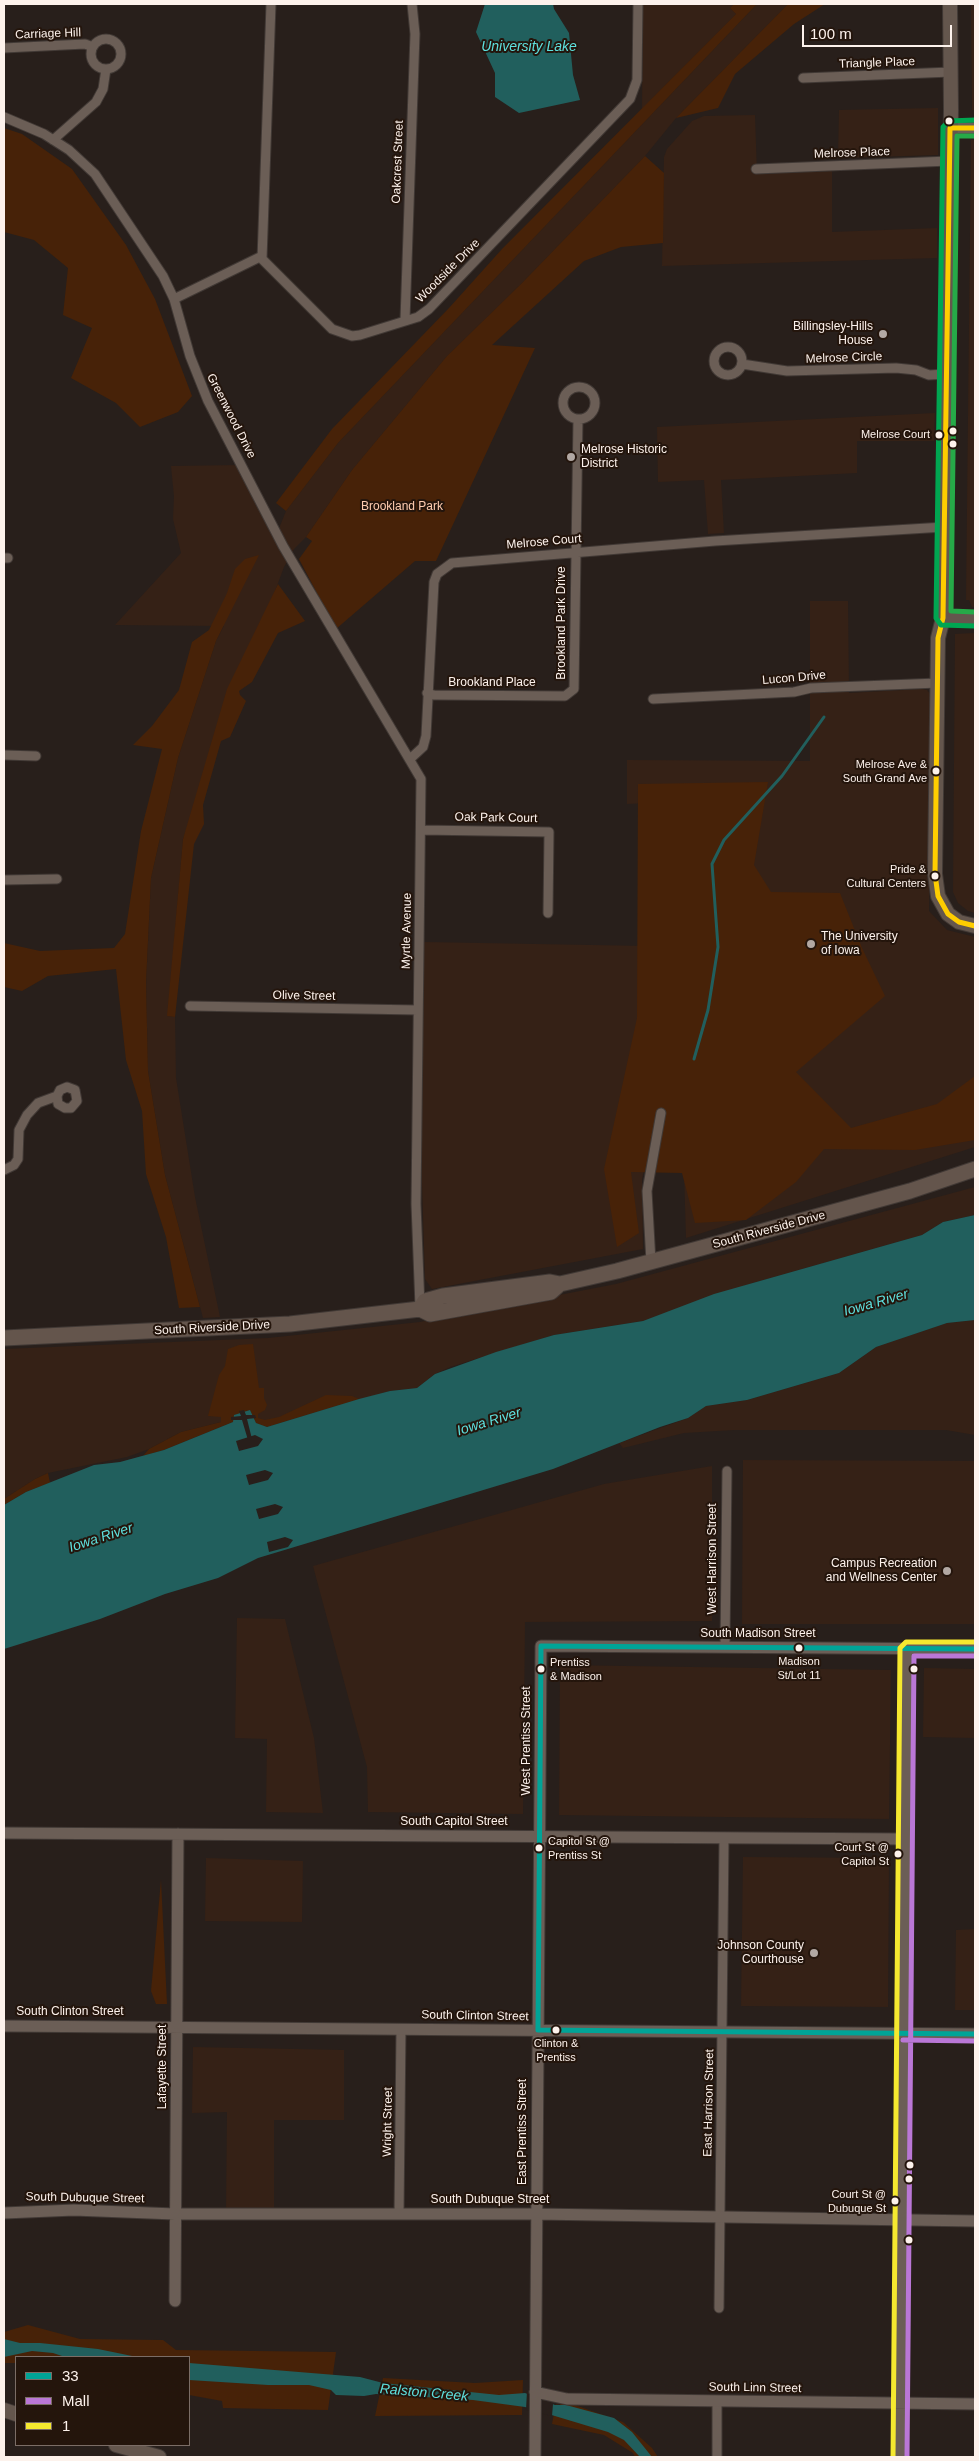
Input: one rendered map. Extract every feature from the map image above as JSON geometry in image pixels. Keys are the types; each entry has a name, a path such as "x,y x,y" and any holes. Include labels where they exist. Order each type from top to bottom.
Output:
{"main road":[{"path":"950,4 951,72 943,618 938,638 935,874 938,896 948,914 958,922 975,926"},
{"path":"943,618 975,619"},
{"name":"South Riverside Drive","path":"4,1338 290,1324 420,1309 425,1301 443,1296 550,1282 560,1284 651,1262 910,1191 975,1170"},
{"path":"120,2446 159,2457"}],"street":[{"path":"174,299 262,256 271,4"},
{"name":"Oakcrest Street","path":"405,320 415,34 412,4"},
{"name":"Woodside Drive","path":"262,256 265,263 339,333 360,335 418,317 436,302 630,99 637,80 638,4"},
{"name":"Carriage Hill","path":"106,40 117,45 120,60 114,67 106,69 100,68 93,61 93,48 100,41 106,40"},
{"name":"Carriage Hill","path":"4,48 85,44 93,48"},
{"name":"Carriage Hill","path":"54,140 96,102 102,89 106,69"},
{"name":"Triangle Place","path":"803,78 951,72"},
{"name":"Greenwood Drive","path":"4,117 28,126 54,140 95,174 163,276 174,299 192,364 208,401 283,546 410,759"},
{"path":"950,128 975,128"},
{"name":"Melrose Place","path":"756,169 949,161"},
{"name":"Melrose Circle","path":"742,364 787,372 896,368 916,370 929,375 946,374"},
{"name":"Brookland Park Drive","path":"558,696 570,693 575,684 578,419"},
{"name":"Melrose Court","path":"427,693 432,593 437,574 452,563 575,552 944,526"},
{"name":"Lucon Drive","path":"653,699 794,692 811,688 938,683"},
{"path":"410,759 418,754 425,743 427,693"},
{"name":"Brookland Place","path":"427,693 434,695 558,696"},
{"path":"4,755 36,756"},
{"name":"Myrtle Avenue","path":"410,759 421,779 416,1204 420,1309"},
{"name":"Oak Park Court","path":"421,830 549,832 548,913"},
{"path":"4,880 57,879"},
{"name":"Olive Street","path":"190,1006 418,1010"},
{"path":"4,1170 14,1165 18,1159 17,1137 23,1122 38,1103 57,1096"},
{"path":"651,1262 647,1191 661,1113"},
{"name":"West Harrison Street","path":"726,1647 727,1470"},
{"name":"South Madison Street","path":"541,1646 975,1649"},
{"name":"West Prentiss Street","path":"540,1836 541,1646"},
{"path":"900,2457 907,1649"},
{"name":"South Capitol Street","path":"4,1833 905,1839"},
{"name":"Lafayette Street","path":"175,2301 178,1834"},
{"name":"East Prentiss Street","path":"535,2457 540,1836"},
{"name":"East Harrison Street","path":"719,2308 724,1838"},
{"name":"South Clinton Street","path":"4,2026 975,2034"},
{"name":"Wright Street","path":"399,2214 401,2029"},
{"name":"South Dubuque Street","path":"4,2213 74,2210 175,2214 536,2214 889,2218 902,2220 975,2221"},
{"name":"South Linn Street","path":"535,2392 567,2399 975,2404"},
{"path":"717,2457 718,2401"}],"shaded area":[{"path":"643,4 734,4 730,8 736,14 642,109"},
{"path":"757,4 788,4 676,118 645,156 522,283 447,356 352,470 306,537 294,549 284,567 183,839 168,1016 175,1017 176,1078 195,1197 220,1317 203,1318 165,1175 148,1071 146,984 151,878 178,758 216,641 224,626 115,625 181,553 173,519 174,496 171,466 242,465 280,537 280,526 286,511 338,443"},
{"path":"971,4 975,4 975,110 972,110"},
{"path":"938,108 938,155 838,158 839,110"},
{"path":"755,115 757,174 832,171 832,232 937,228 937,258 662,266 664,157 667,149 692,121 704,116"},
{"path":"971,140 975,140 975,607 972,607 969,600 966,600"},
{"path":"935,413 934,441 857,441 857,473 721,480 724,533 708,534 704,480 658,482 657,427"},
{"name":"The University of Iowa","path":"810,601 848,601 849,693 922,689 927,690 931,695 929,911 947,930 975,937 975,1147 686,1238 684,1172 658,1109 642,1179 643,1249 432,1289 425,1279 421,1151 424,942 647,946 648,803 627,804 627,760 810,761"},
{"path":"975,633 975,913 968,911 958,903 953,892 955,634"},
{"path":"975,1187 975,1215 943,1222 922,1235 753,1283 643,1321 554,1335 450,1367 435,1374 417,1388 390,1391 267,1427 233,1422 222,1427 221,1422 181,1432 149,1449 127,1457 48,1473 4,1499 4,1349 268,1338 420,1322 616,1284"},
{"path":"975,1320 975,1435 946,1430 734,1430 684,1433 623,1448 619,1443 688,1418 706,1406 747,1400 839,1373 876,1347 899,1339 947,1323"},
{"path":"743,1460 975,1461 975,1624 742,1624"},
{"path":"712,1466 712,1621 525,1622 523,1814 368,1812 367,1767 313,1566 604,1484"},
{"path":"237,1618 285,1619 314,1738 323,1813 266,1812 267,1739 235,1738"},
{"path":"560,1665 891,1670 889,1819 559,1815"},
{"path":"924,1668 975,1669 975,1738 923,1737"},
{"path":"743,1857 889,1858 888,2007 741,2006"},
{"path":"206,1858 303,1861 302,1922 205,1921"},
{"path":"975,1929 975,2010 955,2010 956,1930"},
{"path":"193,2047 344,2050 344,2120 274,2120 274,2208 226,2213 227,2112 192,2113"}],"green space":[{"path":"734,4 757,4 338,443 286,511 276,503 332,429 449,308 502,249 736,14 730,8"},
{"path":"788,4 825,4 794,24 735,74 718,108 676,118"},
{"path":"4,128 22,134 72,169 126,245 155,299 192,396 178,412 140,427 116,403 71,378 92,328 63,315 68,268 34,240 4,232"},
{"name":"Brookland Park","path":"645,156 664,173 663,243 621,247 584,261 492,345 535,348 436,561 415,561 336,629 299,559 312,541 306,537 352,470 447,356 522,283"},
{"path":"259,555 216,641 178,758 151,878 146,983 148,1071 165,1175 200,1307 179,1308 166,1237 146,1174 142,1111 126,1060 116,969 48,976 22,991 4,987 4,943 40,951 114,948 125,934 141,831 162,749 133,745 152,726 179,690 192,642 209,630 227,593 235,569 245,559"},
{"path":"278,584 305,621 278,633 252,682 239,691 246,701 230,737 221,741 203,805 204,824 194,844 175,1017 167,1016 183,839 227,689"},
{"path":"768,782 754,865 771,892 840,893 862,948 885,996 796,1072 851,1128 937,1104 975,1076 975,1140 915,1150 824,1149 796,1182 746,1220 695,1223 682,1173 631,1172 639,1233 617,1247 604,1169 637,1018 638,784"},
{"path":"253,1344 259,1388 264,1388 264,1398 267,1405 265,1410 258,1414 258,1418 265,1420 279,1417 326,1395 352,1396 359,1399 267,1427 256,1423 250,1410 234,1415 233,1422 164,1450 143,1456 149,1449 181,1432 221,1422 221,1417 208,1416 219,1375 225,1366 228,1349 239,1345"},
{"path":"48,1473 50,1483 26,1492 4,1505 4,1499"},
{"path":"161,1880 167,2004 156,2004 151,1991"},
{"path":"28,2325 80,2339 163,2340 176,2350 336,2352 328,2410 223,2408 222,2401 190,2395 190,2356 15,2356 15,2363 4,2363 4,2332"},
{"path":"383,2378 475,2383 523,2380 522,2415 375,2416"},
{"path":"556,2403 572,2404 623,2422 652,2448 658,2457 635,2457 633,2453 604,2435 552,2424"}],"water":[{"name":"University Lake","path":"485,4 553,4 554,9 569,33 573,75 580,100 519,113 495,97 495,73 476,32"},
{"name":"Iowa River","path":"975,1215 975,1320 947,1323 876,1347 839,1373 747,1400 706,1406 688,1418 553,1469 258,1558 218,1578 165,1594 100,1619 4,1649 4,1505 26,1492 94,1465 120,1462 164,1450 233,1422 234,1415 250,1410 256,1423 267,1427 359,1399 390,1391 417,1388 435,1374 496,1352 554,1335 643,1321 714,1294 922,1235 943,1222","holes":["255,1435 263,1439 258,1446 239,1451 236,1441","265,1470 273,1473 268,1480 249,1485 246,1475","275,1504 283,1507 278,1514 259,1519 256,1509","285,1537 293,1540 288,1547 269,1552 267,1542"]},
{"path":"4,2339 20,2343 40,2343 98,2349 132,2356 62,2356 32,2351 4,2357"},
{"name":"Ralston Creek","path":"190,2363 360,2377 383,2383 499,2395 525,2393 555,2405 566,2405 614,2418 632,2432 652,2457 640,2457 624,2440 608,2432 525,2407 473,2400 376,2394 364,2396 336,2395 331,2390 309,2385 268,2385 190,2380"}],"pier":[{"path":"244,1410 246,1415 255,1415 256,1418 247,1419 252,1439 248,1440 242,1420 231,1420 231,1417 241,1416 239,1411"},
{"path":"527,2391 560,2403 560,2405 553,2404 552,2416 526,2410"}],"waterway":[{"path":"694,1059 708,1010 718,947 712,864 724,840 782,776 824,717"}],"transit line":[{"path":"975,120 949,121 943,127 936,618 941,625 975,626"},
{"path":"975,128 950,128 943,618 938,638 935,874 938,896 948,914 959,922 975,926"},
{"path":"975,136 957,136 951,611 975,612"},
{"name":"1","path":"893,2457 900,1648 906,1642 975,1642"},
{"name":"33","path":"975,1649 541,1646 538,2030 975,2034"},
{"name":"Mall","path":"907,2457 914,1656 975,1656"},
{"name":"Mall","path":"903,2040 975,2041"}],"place":[{"name":"Billingsley-Hills House","path":"883,334"},
{"name":"Melrose Court","path":"939,435"},
{"name":"Melrose Historic District","path":"571,457"},
{"name":"Melrose Ave & South Grand Ave","path":"936,771"},
{"name":"Pride & Cultural Centers","path":"935,876"},
{"name":"The University of Iowa","path":"811,944"},
{"name":"Campus Recreation and Wellness Center","path":"947,1571"},
{"name":"Madison St/Lot 11","path":"799,1648"},
{"name":"Prentiss & Madison","path":"541,1669"},
{"name":"Capitol St @ Prentiss St","path":"539,1848"},
{"name":"Court St @ Capitol St","path":"898,1854"},
{"name":"Johnson County Courthouse","path":"814,1953"},
{"name":"Clinton & Prentiss","path":"556,2030"},
{"name":"Court St @ Dubuque St","path":"895,2201"}]}
